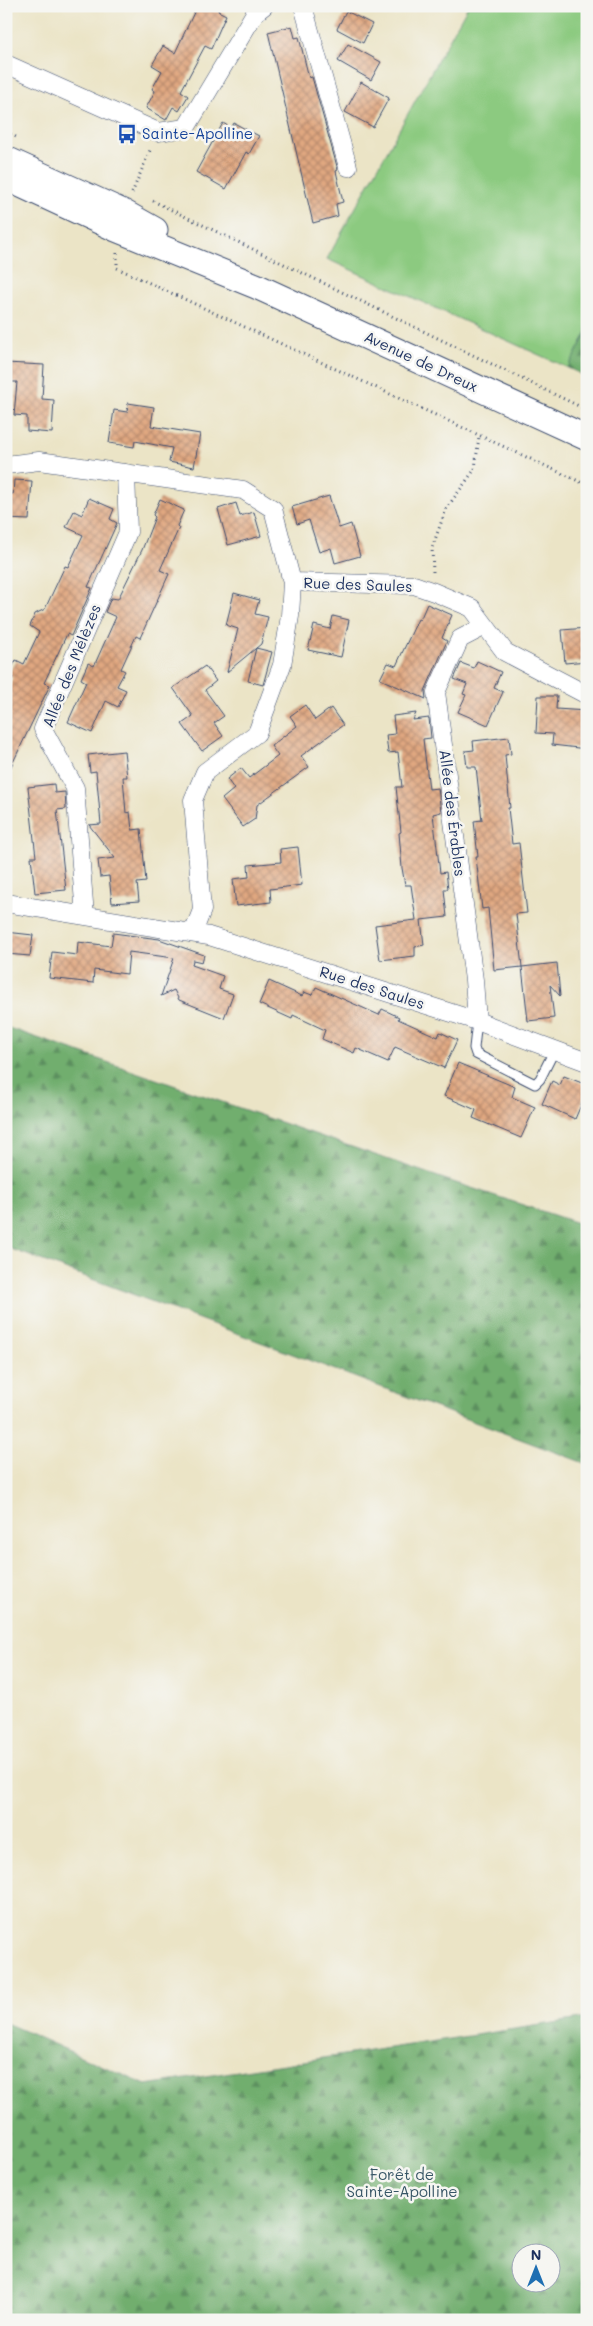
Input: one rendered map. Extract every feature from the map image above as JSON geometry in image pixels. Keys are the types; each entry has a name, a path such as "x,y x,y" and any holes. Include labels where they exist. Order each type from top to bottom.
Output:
{"main road":[{"name":"Avenue de Dreux","path":"6,159 123,212 256,286"},
{"name":"Avenue de Dreux","path":"6,178 116,229 256,286 587,438"}],"street":[{"path":"6,64 158,132 186,128 255,13 264,6"},
{"path":"303,6 348,167"},
{"name":"Rue des Saules","path":"6,465 39,461 242,490 272,508 292,582 414,585 434,592 472,608 505,652 587,694"},
{"name":"Allée des Mélèzes","path":"86,916 75,788 43,729 128,532 126,474"},
{"path":"193,932 202,910 193,800 205,772 257,733 282,665 290,616 292,582"},
{"name":"Allée des Érables","path":"477,1021 474,980 436,692 460,639 485,626"},
{"name":"Rue des Saules","path":"6,903 193,932 477,1021 587,1062"}],"lane":[{"path":"477,1021 474,1048 476,1054 535,1084 540,1080 554,1051"}],"path":[{"path":"6,132 24,141"},
{"path":"124,187 141,195"},
{"path":"150,200 587,410"},
{"path":"117,268 587,485"},
{"path":"434,592 432,548 446,509 475,469 479,436"}],"green space":[{"path":"468,6 587,6 587,332 568,368 327,259"},
{"path":"587,332 587,377 568,368"},
{"path":"6,1027 447,1180 587,1226 587,1464 6,1247"},
{"name":"Forêt de Sainte-Apolline","path":"587,2018 587,2320 6,2320 6,2023 146,2085"}],"building":[{"path":"197,6 220,6 218,11 226,15 211,49 205,46 181,91 188,96 179,111 173,107 166,120 146,108 155,91 152,89 162,71 152,65 163,46 175,53"},
{"path":"346,11 372,24 363,43 337,29"},
{"path":"292,26 295,38 299,37 309,78 312,77 338,170 336,171 343,202 336,204 338,216 313,223 268,32"},
{"path":"348,44 381,62 371,80 338,61"},
{"path":"361,82 389,98 373,127 345,112"},
{"path":"223,123 231,128 234,123 259,136 249,154 246,152 226,189 196,172"},
{"path":"6,363 44,365 42,399 54,400 52,433 27,431 27,416 14,415 17,382 6,382"},
{"path":"128,403 154,407 151,426 200,434 194,467 169,462 172,448 135,441 134,447 109,443 114,410 127,412"},
{"path":"14,480 32,481 29,520 6,519 6,493 13,494"},
{"path":"329,496 339,528 351,524 360,556 335,563 331,548 319,552 309,520 297,524 292,507"},
{"path":"89,498 114,509 110,519 117,523 88,587 92,588 71,636 67,634 44,683 50,685 6,777 6,692 13,677 8,675 16,660 24,664 39,632 30,626 35,614 45,609 65,566 68,567 83,535 66,527 74,511 82,515"},
{"path":"160,499 184,510 177,526 179,528 160,570 169,574 140,638 136,636 121,669 125,671 117,686 126,690 118,707 106,701 92,733 68,722 86,682 81,679 88,663 94,666 116,617 105,612 111,598 118,599 142,550"},
{"path":"236,503 240,516 254,512 261,536 228,545 218,509"},
{"path":"234,593 259,600 255,614 268,617 261,644 227,672 238,629 226,625"},
{"path":"427,604 452,615 442,638 447,641 425,691 426,699 380,679 388,663 396,666"},
{"path":"333,616 349,620 341,657 308,650 314,625 330,629"},
{"path":"587,628 587,661 565,663 562,630"},
{"path":"256,648 272,652 263,685 248,681"},
{"path":"477,661 501,672 494,688 503,692 488,725 458,712 466,695 463,694 467,684 454,679 461,663 474,668"},
{"path":"205,666 216,681 205,690 224,716 214,723 223,736 202,751 182,724 193,716 173,688"},
{"path":"538,696 557,696 556,709 587,711 587,749 552,745 553,734 536,733"},
{"path":"305,705 315,720 331,708 343,725 301,756 309,767 257,805 255,819 243,827 222,799 234,789 227,779 241,768 249,778 278,756 271,746 297,726 290,716"},
{"path":"416,713 413,720 429,718 431,738 423,739 429,789 438,788 441,812 433,814 440,873 446,872 448,889 444,889 447,917 421,920 424,945 415,947 415,956 380,960 375,925 416,920 411,885 405,885 402,868 399,833 401,832 396,787 402,787 398,752 388,753 386,735 395,734 393,716"},
{"path":"509,737 511,754 505,755 510,808 508,808 512,844 519,843 527,913 516,914 522,967 494,970 488,908 482,909 476,857 478,857 474,821 482,820 476,767 467,767 465,751 474,750 473,741"},
{"path":"124,751 127,777 123,777 126,813 130,812 132,830 141,829 146,882 137,883 139,901 112,903 109,876 100,877 98,860 115,858 89,825 101,824 96,771 90,772 88,755"},
{"path":"54,784 55,793 65,792 66,809 57,810 66,890 35,893 31,857 36,857 28,787"},
{"path":"298,847 302,885 270,889 271,902 236,906 233,879 249,877 248,865 281,862 280,849"},
{"path":"6,932 33,935 30,956 6,954"},
{"path":"113,933 159,939 204,955 202,962 193,960 192,965 223,976 219,989 233,994 224,1018 179,1000 174,990 161,996 174,958 129,952 127,974 94,970 93,983 49,978 52,952 77,955 78,942 111,946"},
{"path":"557,963 560,996 550,985 554,1018 528,1021 522,967"},
{"path":"269,981 302,996 304,992 312,995 316,987 379,1015 382,1009 399,1017 398,1019 438,1037 440,1032 457,1040 444,1068 395,1047 388,1062 356,1048 354,1053 322,1039 325,1030 293,1015 292,1019 259,1004"},
{"path":"458,1063 515,1087 512,1097 535,1107 521,1138 473,1118 476,1110 444,1096"},
{"path":"564,1076 587,1085 587,1091 575,1119 542,1104 552,1081 560,1085"}],"place":[{"name":"Sainte-Apolline","path":"127,134"}]}
